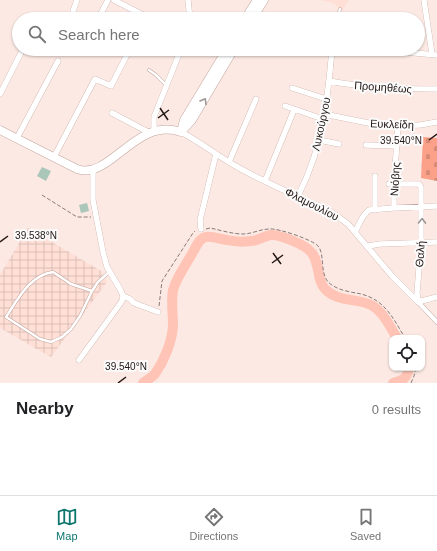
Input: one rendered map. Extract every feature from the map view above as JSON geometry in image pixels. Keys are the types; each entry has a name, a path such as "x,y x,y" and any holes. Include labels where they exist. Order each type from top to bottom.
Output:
{"main road":[{"path":"249,12 257,0"},
{"path":"256,12 264,0"},
{"path":"181,132 184,120 222,56"},
{"path":"181,132 192,120 230,56"},
{"path":"0,130 81,171 93,170 102,166 134,142 152,132 168,129 181,132"}],"street":[{"path":"73,12 77,0"},
{"path":"102,12 108,0"},
{"path":"114,0 134,12"},
{"path":"188,0 189,12"},
{"path":"424,0 435,55 425,54"},
{"path":"0,94 19,56"},
{"path":"54,157 96,79 111,86 126,56"},
{"path":"112,113 152,132 154,117 178,56"},
{"name":"Λυκούργου","path":"298,196 305,182 319,140 324,117 331,56"},
{"path":"17,138 58,61"},
{"name":"Προμηθέως","path":"329,81 372,87 437,89"},
{"path":"292,88 326,99"},
{"path":"229,162 256,99"},
{"name":"Ευκλείδη","path":"285,106 294,110 324,117 383,126 428,124 437,122"},
{"path":"265,181 294,110"},
{"name":"Νιόβης","path":"394,208 392,184 398,126"},
{"name":"Φλαμουλίου","path":"181,132 240,169 330,211 343,220 368,246 392,276 437,322"},
{"path":"319,140 338,144"},
{"path":"366,145 397,146"},
{"path":"201,229 200,220 216,154"},
{"path":"79,360 122,301 123,296 110,272 103,252 92,194 93,170"},
{"path":"375,176 375,210"},
{"name":"Θαλή","path":"392,184 419,184 422,187 421,243 417,294 418,302"},
{"path":"355,232 366,212 369,210 437,206"},
{"path":"368,246 380,244 437,242"},
{"path":"123,296 134,303 158,312"},
{"path":"418,302 437,297"}],"lane":[{"path":"149,70 166,86"},
{"path":"92,291 71,284 53,272 45,273 38,277 24,290 6,317 40,339 51,342 62,337 71,329 80,316 98,282 110,272"}],"path":[{"path":"42,195 77,218 95,216"},
{"path":"158,312 162,281 193,233 201,229 210,228 244,234 264,229 274,229 314,243 319,248 324,276 327,282 337,288 367,296 378,302 390,314 403,335"},
{"path":"411,383 415,371"}],"shaded area":[{"path":"320,0 349,0 342,11 333,3"},
{"path":"28,228 101,271 107,282 51,357 0,328 0,275"}],"green space":[{"path":"423,137 437,138 437,181 421,178"}],"building":[{"path":"42,167 51,171 46,181 37,176"},
{"path":"87,203 89,211 81,213 79,205"}],"waterway":[{"path":"143,383 155,374 169,345 173,326 172,294 177,280 198,243 201,239 206,237 242,242 254,241 275,235 298,243 313,255 317,264 320,280 325,289 335,296 371,305 379,311 395,335"},
{"path":"393,383 404,378 408,371"}]}
